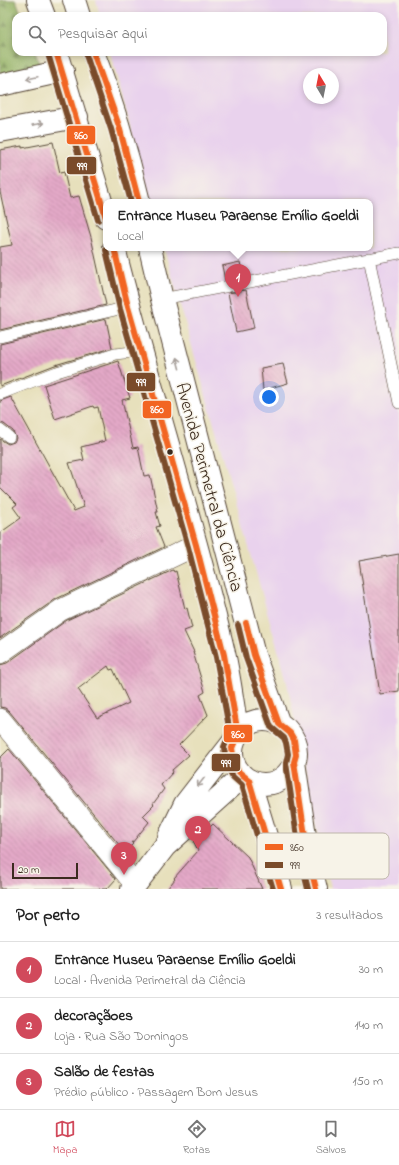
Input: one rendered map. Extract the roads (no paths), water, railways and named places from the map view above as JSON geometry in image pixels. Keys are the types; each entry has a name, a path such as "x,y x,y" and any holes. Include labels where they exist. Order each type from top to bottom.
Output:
{"main road":[{"path":"38,0 42,12"},
{"path":"74,0 78,12"},
{"path":"95,56 109,94 132,171 138,199"},
{"path":"0,85 60,62 103,208"},
{"path":"0,132 77,117"},
{"name":"Avenida Perimetral da Ciência","path":"115,251 128,307 142,351 196,545 224,655 236,737"},
{"name":"Avenida Perimetral da Ciência","path":"151,251 254,655 279,724"},
{"path":"165,846 185,804 197,787 236,737 249,723 256,721 272,721 279,724 290,733 294,740 296,747 294,762 305,833"},
{"path":"236,737 232,755 234,762 246,778 265,833"},
{"path":"246,778 258,783 276,781 284,777 294,762"},
{"path":"134,886 165,846 246,778"},
{"path":"278,879 281,889"},
{"path":"314,879 316,889"}],"street":[{"path":"0,653 61,610 196,545"},
{"path":"3,729 134,886"}],"lane":[{"path":"162,299 399,253"},
{"path":"369,258 399,404"},
{"path":"0,338 128,307"},
{"path":"0,394 57,372 115,354 142,351"}],"place":[{"name":"Entrance Museu Paraense Emílio Goeldi","path":"238,297"},
{"name":"decoraçãoes","path":"198,849"},
{"name":"Salão de festas","path":"124,875"}]}
